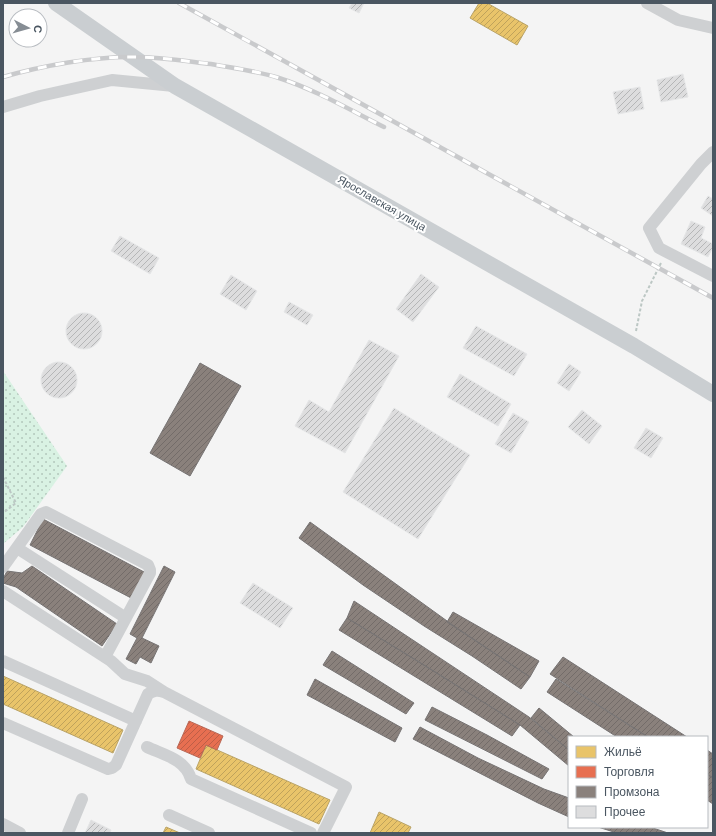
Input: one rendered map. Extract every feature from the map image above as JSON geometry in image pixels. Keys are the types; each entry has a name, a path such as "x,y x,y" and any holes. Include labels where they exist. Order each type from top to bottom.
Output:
{"main road":[{"name":"Ярославская улица","path":"56,3 175,86 634,346 713,394"}],"street":[{"path":"647,3 678,20 713,28"},
{"path":"3,107 40,96 112,80 175,86"},
{"path":"713,152 701,164 649,228 659,248 713,276"},
{"path":"3,567 41,514 46,512 148,565 150,573 105,658"},
{"path":"17,548 126,618"},
{"path":"3,591 117,665 125,674 147,681 164,692 346,787 323,833"},
{"path":"3,661 136,721"},
{"path":"3,723 108,769 112,768 116,764 148,694 159,690 164,692"},
{"path":"147,747 185,766 191,779 311,833"},
{"path":"68,833 82,799"},
{"path":"169,815 209,833"},
{"path":"3,824 20,833"}],"path":[{"path":"634,346 642,301 663,260"},
{"path":"3,476 16,503 3,513"}],"green space":[{"path":"3,371 67,466 23,527 3,544"}],"building: Жильё":[{"path":"479,3 487,3 528,26 517,45 470,18"},
{"path":"3,676 123,730 113,753 3,704"},
{"path":"206,745 330,800 319,824 196,769"},
{"path":"379,812 411,827 408,833 370,833"},
{"path":"166,827 180,833 163,833"}],"building: Торговля":[{"path":"189,721 223,736 217,750 206,745 200,758 177,748"}],"building: Промзона":[{"path":"200,363 241,386 190,476 150,453"},
{"path":"43,519 146,573 133,599 30,545"},
{"path":"310,522 454,626 530,677 521,689 363,585 299,538"},
{"path":"32,566 117,624 102,646 16,587 3,583 3,579 7,571 22,573"},
{"path":"164,566 175,572 142,638 159,646 151,663 140,657 136,664 126,659 137,638 130,634"},
{"path":"354,601 529,717 568,749 568,765 520,725 347,618"},
{"path":"453,612 539,661 530,677 447,622"},
{"path":"347,618 520,725 512,736 339,630"},
{"path":"332,651 414,703 406,714 323,665"},
{"path":"563,657 685,736 646,736 550,674"},
{"path":"315,679 402,728 395,742 307,695"},
{"path":"556,679 646,736 615,736 547,692"},
{"path":"432,707 549,769 542,779 425,720"},
{"path":"539,708 573,736 568,736 568,749 531,718"},
{"path":"420,727 478,758 544,789 568,798 568,817 538,803 413,739"},
{"path":"708,751 713,754 713,778 708,775"},
{"path":"708,775 713,778 713,804 708,801"},
{"path":"601,828 653,828 668,833 617,833"}],"building: Прочее":[{"path":"352,3 364,3 359,13 349,8"},
{"path":"683,74 688,97 661,102 657,80"},
{"path":"640,87 644,109 618,114 613,92"},
{"path":"708,196 713,199 713,216 701,208"},
{"path":"691,221 705,227 701,238 713,244 708,257 681,244"},
{"path":"120,236 159,258 150,274 111,251"},
{"path":"421,274 439,287 413,322 396,309"},
{"path":"231,275 257,291 246,310 220,294"},
{"path":"289,302 313,315 307,325 284,312"},
{"path":"84,313 97,318 102,331 97,344 84,349 71,344 66,331 71,318"},
{"path":"476,326 527,354 514,376 463,348"},
{"path":"369,340 399,356 345,453 295,426 309,400 329,412"},
{"path":"59,362 72,367 77,380 72,393 59,398 46,393 41,380 46,367"},
{"path":"569,364 581,372 569,391 557,383"},
{"path":"460,374 511,404 498,426 447,397"},
{"path":"394,408 470,455 418,539 343,492"},
{"path":"582,410 602,426 589,444 568,427"},
{"path":"513,413 529,422 511,453 495,444"},
{"path":"646,428 663,438 651,458 634,448"},
{"path":"253,583 293,608 280,628 240,603"},
{"path":"91,820 111,830 110,833 85,833"}],"railway":[{"path":"179,3 713,298"},
{"path":"3,77 68,62 103,58 135,57 173,59 262,73 279,78 306,88 384,127"}]}
